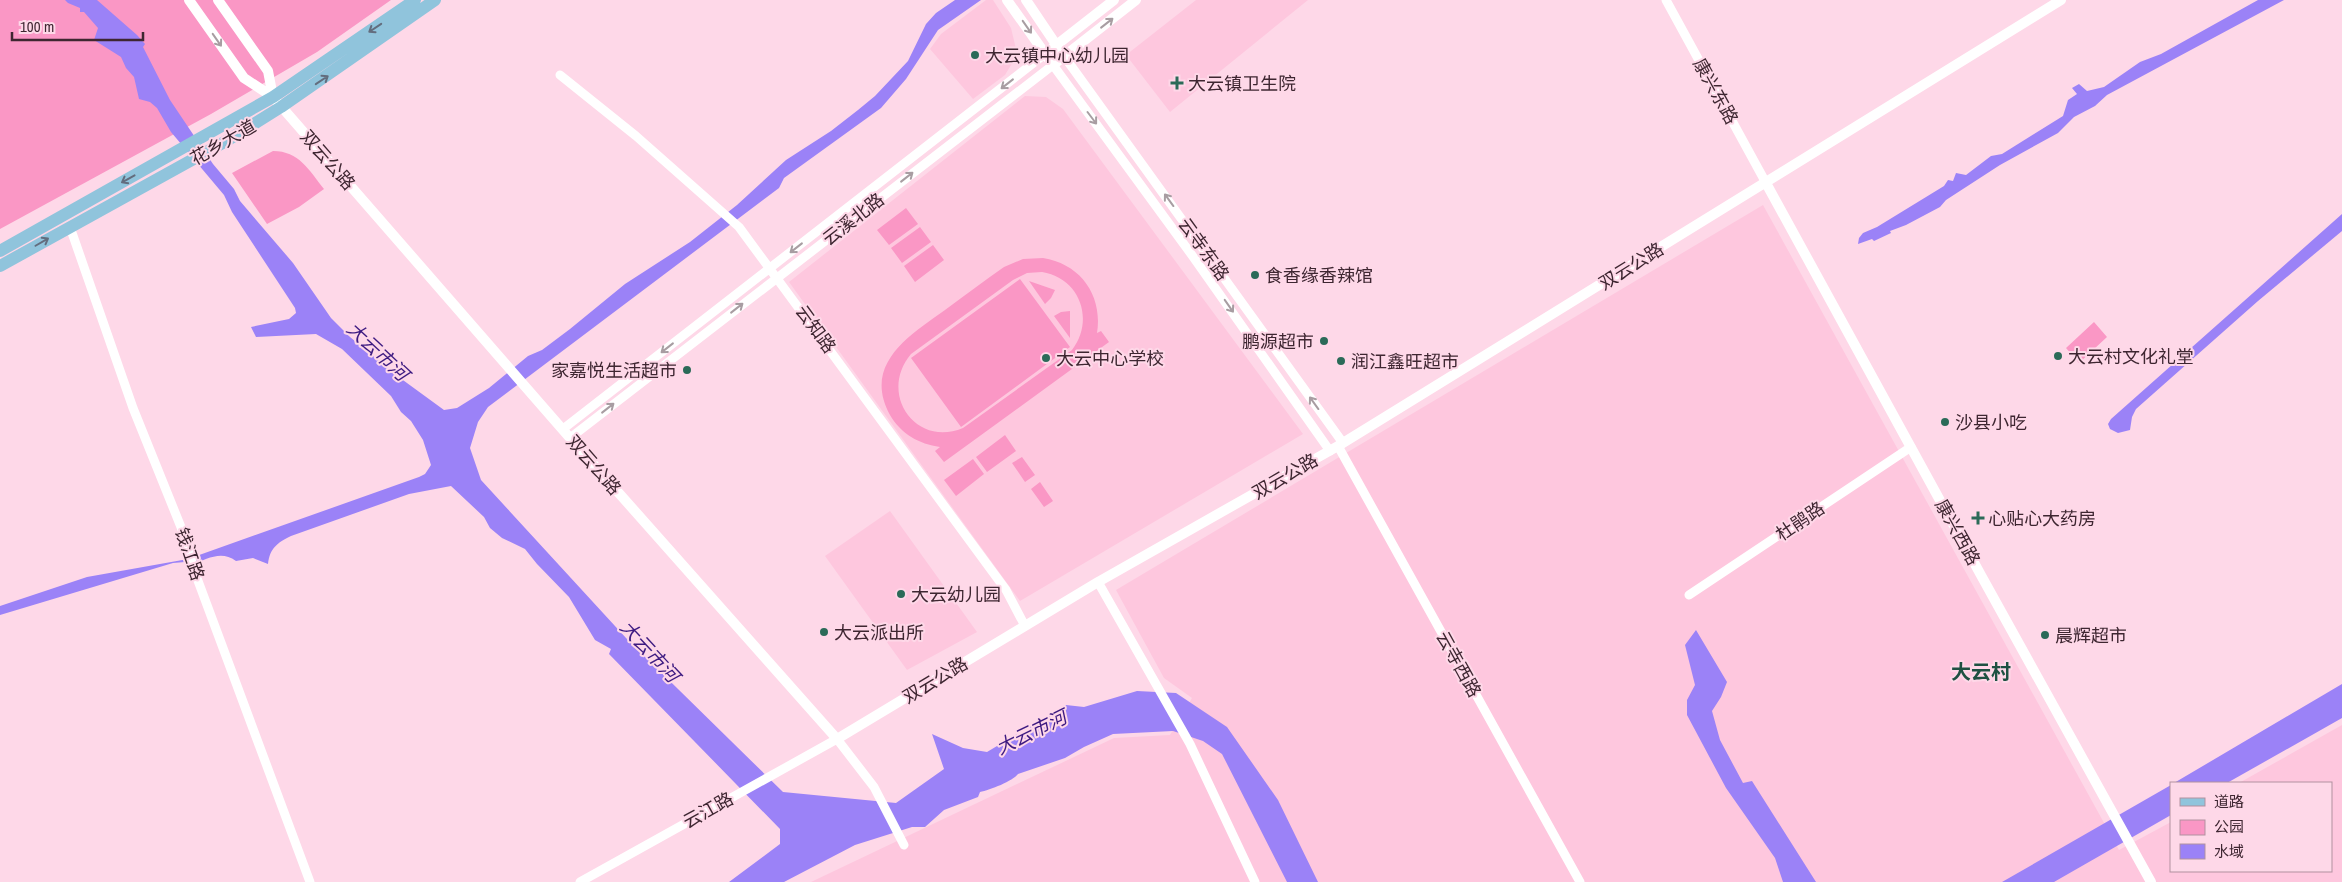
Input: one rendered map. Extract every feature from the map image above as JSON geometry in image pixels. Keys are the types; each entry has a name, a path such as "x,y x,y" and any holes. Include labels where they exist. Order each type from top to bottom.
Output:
{"main road":[{"name":"花乡大道","path":"0,266 212,150 415,0"},
{"name":"花乡大道","path":"0,251 203,136 277,102 435,0"}],"street":[{"name":"双云公路","path":"189,0 244,78 277,102 836,739 1098,582 1337,447 2061,0"},
{"path":"218,0 268,71 277,102"},
{"path":"1007,0 1053,65"},
{"path":"1026,0 1064,56"},
{"name":"云溪北路","path":"562,429 1114,0"},
{"name":"云溪北路","path":"570,438 1136,0"},
{"name":"康兴东路","path":"1666,0 1766,183"},
{"name":"云寺东路","path":"1064,56 1337,447"},
{"name":"云寺东路","path":"1053,65 1194,258 1337,447"},
{"name":"云知路","path":"560,75 636,136 739,227 778,277 1006,590 1025,626"},
{"name":"康兴西路","path":"1766,183 2092,779 2150,880"},
{"name":"钱江路","path":"70,227 133,408 188,547 194,570 310,882"},
{"name":"云寺西路","path":"1337,447 1580,882"},
{"name":"杜鹃路","path":"1690,595 1911,447"},
{"path":"1098,582 1190,744 1256,882"},
{"path":"836,739 874,787 904,845"},
{"name":"云江路","path":"580,882 836,739"}],"shaded area":[{"name":"大云镇中心幼儿园","path":"986,0 993,0 1011,28 1016,49 1014,60 1005,75 973,99 930,49 941,34"},
{"name":"大云镇卫生院","path":"1196,0 1308,0 1170,112 1126,55"},
{"name":"大云中心学校","path":"1025,96 1046,97 1063,109 1303,434 1020,601 789,282"},
{"path":"1763,205 2119,850 2170,823 2170,872 2332,872 2332,782 2241,782 2342,725 2342,882 811,882 1114,738 1170,735 1192,698 1164,678 1116,590"},
{"name":"大云幼儿园","path":"890,511 977,632 907,670 825,556"}],"green space":[{"path":"0,0 391,0 317,52 211,114 0,229"},
{"path":"273,151 290,154 297,158 324,189 299,207 267,224 232,173"},
{"path":"906,208 918,224 889,245 877,230"},
{"path":"920,227 931,242 902,263 891,248"},
{"path":"933,245 944,260 915,282 904,266"},
{"path":"1043,258 1056,261 1078,275 1093,295 1098,319 1097,333 1101,331 1109,342 944,462 935,451 940,447 918,441 905,433 894,422 883,397 882,381 886,366 894,353 918,330 1004,267 1023,259","holes":["1042,272 1066,282 1074,291 1080,302 1083,314 1079,338 1072,350 963,428 946,432 930,430 917,424 907,413 900,400 898,385 902,369 911,354 1013,280 1027,273"]},
{"path":"1020,279 1070,347 961,427 911,358"},
{"path":"1029,281 1055,290 1045,304"},
{"path":"1070,311 1070,338 1054,316 1061,312"},
{"path":"2094,322 2107,337 2079,363 2066,348"},
{"path":"1005,435 1016,451 987,472 976,457"},
{"path":"1022,457 1035,475 1025,482 1012,463"},
{"path":"973,459 984,474 956,496 944,480"},
{"path":"1040,482 1053,501 1044,507 1031,489"}],"water":[{"name":"大云市河","path":"65,0 97,0 137,35 145,44 143,47 170,100 213,164 234,189 240,201 293,263 331,318 350,337 396,375 444,410 457,408 489,388 528,356 542,350 625,284 690,242 737,205 786,160 831,131 858,110 875,96 908,61 926,24 936,13 955,0 981,0 938,30 906,79 881,108 784,178 779,188 488,407 478,422 470,448 481,480 626,638 783,792 896,803 944,769 932,734 963,748 987,752 1066,705 1084,707 1137,691 1176,693 1227,727 1278,800 1318,882 1287,882 1222,754 1203,741 1173,731 1113,734 1065,758 1018,774 1001,785 980,792 978,797 944,810 925,827 912,827 855,845 784,882 729,882 780,844 780,829 609,654 611,649 595,640 569,597 525,549 502,538 490,528 484,517 451,486 409,494 291,536 272,550 268,564 253,558 236,561 225,556 209,558 192,565 185,562 173,563 0,615 0,606 87,577 188,559 419,477 425,474 431,465 423,440 411,421 401,412 391,396 342,349 316,334 256,337 251,327 289,319 296,313 295,308 232,212 224,195 171,132 157,108 150,102 139,99 134,77 126,68 121,57 94,40 98,28 84,12 80,12 80,8"},
{"path":"2258,0 2284,0 2107,95 2095,106 2074,117 2058,133 2000,165 1946,200 1940,207 1906,225 1890,231 1891,233 1874,241 1872,239 1858,244 1859,238 1863,233 1877,227 1944,186 1948,180 1953,181 1956,173 1966,175 1991,156 2002,154 2063,116 2068,100 2077,94 2072,88 2079,84 2087,91 2104,87 2140,62 2161,54"},
{"path":"2342,214 2342,231 2258,301 2136,409 2132,417 2130,430 2118,433 2110,429 2108,424 2111,419"},
{"path":"1696,630 1727,682 1721,697 1712,711 1720,740 1743,783 1752,781 1816,882 1783,882 1775,858 1726,788 1687,715 1687,700 1695,685 1685,645"},
{"path":"2342,684 2342,718 2229,782 2176,782"},
{"path":"2170,786 2170,816 2054,882 2002,882"}],"place":[{"name":"大云镇中心幼儿园","path":"975,55"},
{"name":"大云镇卫生院","path":"1177,83"},
{"name":"食香缘香辣馆","path":"1255,275"},
{"name":"鹏源超市","path":"1324,341"},
{"name":"大云村文化礼堂","path":"2058,356"},
{"name":"大云中心学校","path":"1046,358"},
{"name":"润江鑫旺超市","path":"1341,361"},
{"name":"家嘉悦生活超市","path":"687,370"},
{"name":"沙县小吃","path":"1945,422"},
{"name":"心贴心大药房","path":"1978,518"},
{"name":"大云幼儿园","path":"901,594"},
{"name":"大云派出所","path":"824,632"},
{"name":"晨辉超市","path":"2045,635"}],"district":[{"name":"大云村","path":"1981,671"}]}
